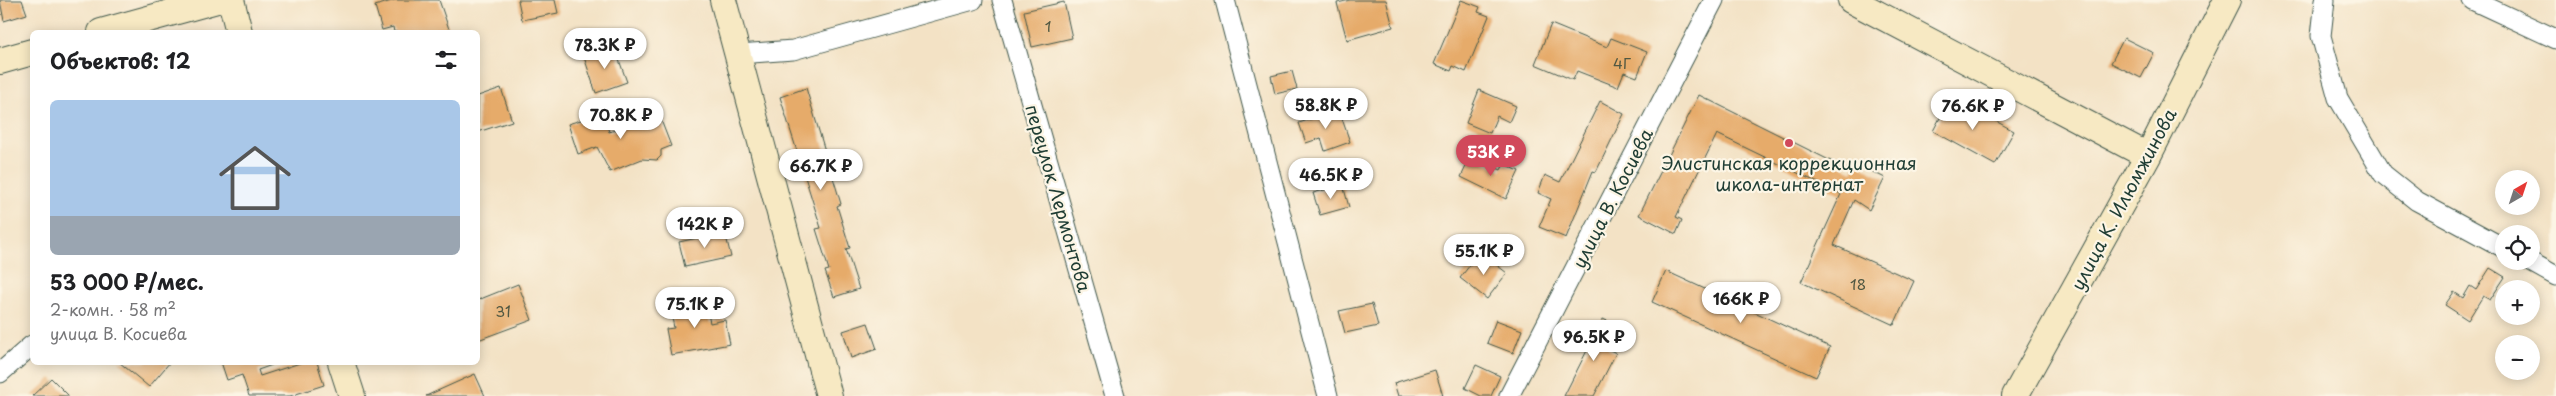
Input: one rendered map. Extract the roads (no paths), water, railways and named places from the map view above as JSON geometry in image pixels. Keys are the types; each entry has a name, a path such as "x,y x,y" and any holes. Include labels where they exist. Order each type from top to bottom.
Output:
{"street":[{"path":"108,30 217,0"},
{"path":"230,0 239,30"},
{"path":"723,0 829,396"},
{"path":"738,54 793,50 973,0"},
{"name":"переулок Лермонтова","path":"1002,0 1115,396"},
{"path":"1224,0 1328,396"},
{"name":"улица В. Косиева","path":"1509,396 1714,0"},
{"path":"1851,0 1878,6 2148,156"},
{"name":"улица К. Илюмжинова","path":"2015,396 2148,156 2227,0"},
{"path":"2325,0 2321,36 2338,98 2384,174 2418,201 2495,243"},
{"path":"2472,0 2556,39"},
{"path":"0,61 30,53"},
{"path":"2540,267 2556,276"},
{"path":"0,373 30,347"},
{"path":"342,365 352,396"}],"place":[{"name":"Элистинская коррекционная школа-интернат","path":"1789,143"}]}
